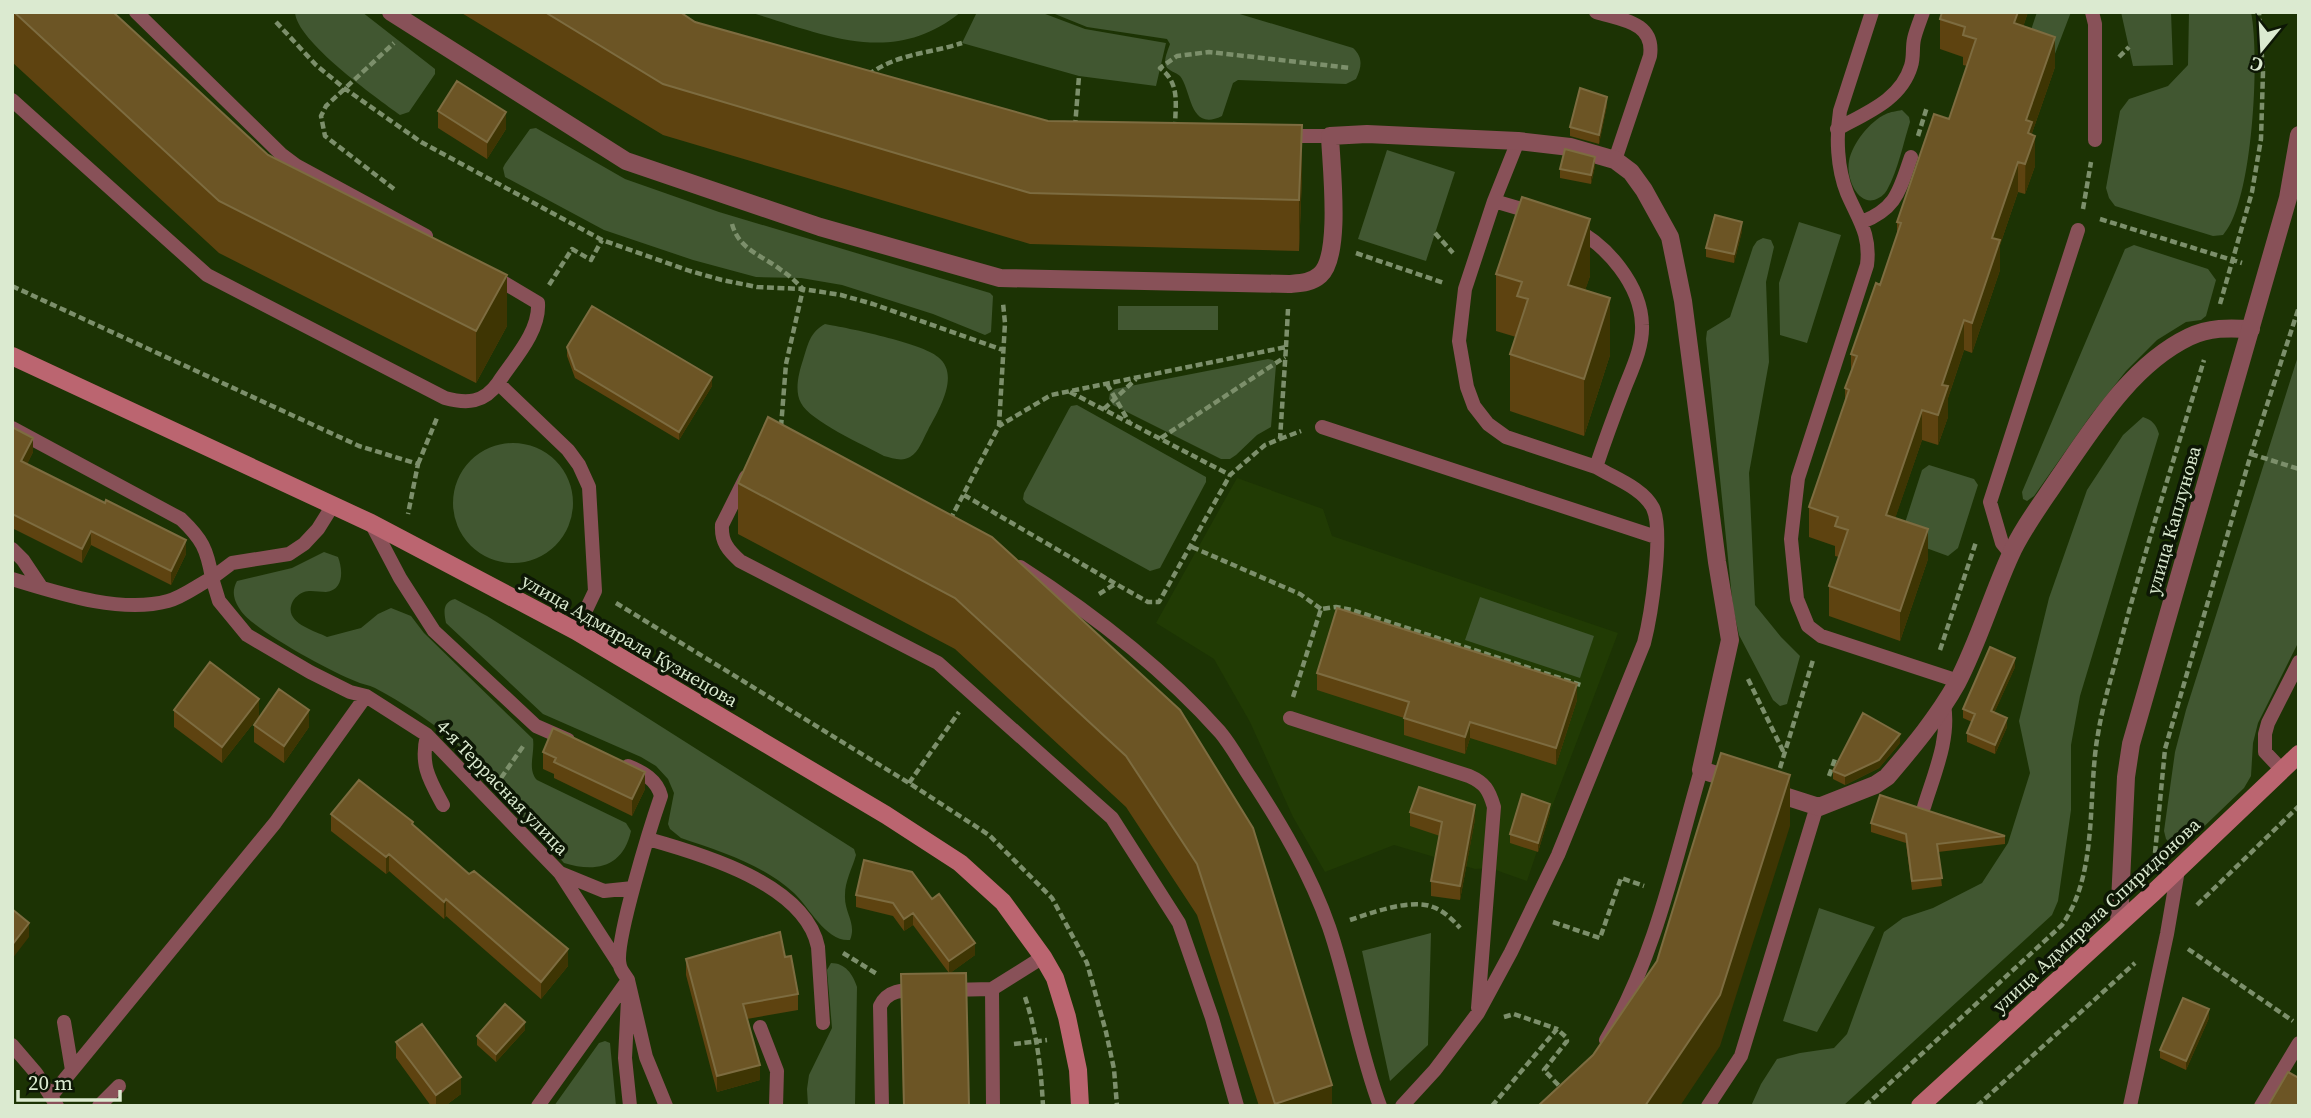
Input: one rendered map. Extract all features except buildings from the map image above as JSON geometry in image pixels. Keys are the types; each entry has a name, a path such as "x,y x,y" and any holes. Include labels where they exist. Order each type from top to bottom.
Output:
{"main road":[{"name":"улица Адмирала Кузнецова","path":"12,356 371,523 576,631 886,814 960,863 1003,902 1055,978 1068,1017 1078,1070 1080,1106"},
{"name":"улица Адмирала Спиридонова","path":"1920,1106 2178,870 2299,754"}],"street":[{"path":"391,12 626,161 820,227 1000,278 1289,284 1308,282 1321,274 1331,254 1333,223 1330,136 1367,134 1518,141 1570,147 1615,160 1631,172 1644,190 1670,237 1683,301 1701,421 1717,562 1730,640 1701,770 1817,806 1875,785 1887,777 1944,705 1958,681 2024,528 2099,419 2134,379 2164,352 2190,337 2214,328 2251,329"},
{"name":"улица Каплунова","path":"2119,923 2126,777 2132,744 2288,198 2299,135"}],"lane":[{"path":"136,12 281,154 297,166 433,240"},
{"path":"1596,12 1636,24 1647,34 1651,44 1650,56 1615,160"},
{"path":"1872,12 1840,111 1838,129 1839,158 1846,190 1862,222 1869,247 1867,264 1798,478 1791,539 1797,600 1808,626 1821,636 1958,681"},
{"path":"1838,129 1883,103 1905,80 1911,67 1914,41 1923,12"},
{"path":"2092,12 2095,35 2095,140"},
{"path":"12,100 206,275 445,398 460,402 474,401 491,392 528,338 536,321 538,303 479,267"},
{"path":"1266,136 1330,136"},
{"path":"1402,1106 1435,1070 1478,1013 1529,915 1558,855 1644,643 1651,613 1656,537 1656,519 1652,507 1638,491 1595,467 1506,437 1488,424 1474,406 1466,387 1459,341 1465,289 1494,201 1518,141"},
{"path":"1862,222 1880,215 1896,198 1911,157"},
{"path":"1494,201 1554,219 1589,236 1616,262 1635,294 1643,324 1639,349 1595,467"},
{"path":"2011,554 2002,543 1990,502 2078,230"},
{"path":"498,383 568,450 579,465 589,487 596,591 576,631"},
{"path":"1322,427 1656,537"},
{"name":"4-я Террасная улица","path":"12,428 181,519 200,537 206,549 219,601 247,635 310,672 350,692 366,696 427,735 560,873 604,891 633,888"},
{"path":"780,438 761,449 722,525 727,549 740,561 939,663 1112,818 1179,923 1212,1018 1237,1106"},
{"path":"12,579 116,604 148,604 170,600 212,578 232,563 289,554 304,544 318,529 333,505"},
{"path":"371,523 400,578 434,631 536,726 586,748"},
{"path":"12,549 41,587"},
{"path":"1004,556 1079,605 1167,678 1222,735 1275,814 1316,893 1329,928 1380,1106"},
{"path":"2282,770 2265,752 2265,734 2299,662"},
{"path":"12,1045 54,1101 72,1070 275,823 366,696"},
{"path":"1924,807 1945,737 1947,723 1944,705"},
{"path":"1290,718 1469,776 1480,781 1489,790 1494,807 1478,1013"},
{"path":"427,735 424,758 426,772 443,805"},
{"path":"611,759 636,770 659,786 661,796 633,888 621,940 619,964"},
{"path":"1599,1051 1632,988 1665,893 1701,770"},
{"path":"1707,1106 1741,1056 1817,806"},
{"path":"648,839 757,878 787,900 806,919 816,935 823,1023"},
{"path":"2130,1106 2178,870"},
{"path":"560,873 628,980 646,1057 666,1106"},
{"path":"882,1106 880,1006 884,998 902,990 992,989 1043,957"},
{"path":"538,1106 628,980"},
{"path":"628,980 625,1058 630,1106"},
{"path":"992,989 993,1106"},
{"path":"64,1022 72,1070"},
{"path":"760,1027 777,1070 776,1106"},
{"path":"2261,1106 2299,1043"},
{"path":"99,1106 119,1086"}],"path":[{"path":"1865,1106 2062,925 2079,892 2089,832 2098,734 2132,601 2252,192 2261,139 2263,72 2262,23 2259,12"},
{"path":"276,22 316,65 421,142 602,240 722,280 757,287 803,289 841,295 1003,350"},
{"path":"863,81 890,61 962,43"},
{"path":"1175,137 1176,95 1170,76 1160,68 1177,56 1209,52 1351,68"},
{"path":"378,57 326,106 321,116 325,136 402,195 411,227"},
{"path":"1074,137 1079,76"},
{"path":"2078,230 2095,140"},
{"path":"731,198 732,226 744,247 781,270 803,289"},
{"path":"2119,224 2196,247"},
{"path":"538,303 572,248 591,260 602,240"},
{"path":"1368,258 1465,289"},
{"path":"964,495 1148,602 1160,602 1230,475 1265,445 1280,439 1289,284"},
{"path":"12,286 359,446 418,464"},
{"path":"780,438 783,384 803,289"},
{"path":"2153,893 2165,749 2251,454 2299,307"},
{"path":"950,521 999,426 1005,323"},
{"path":"2292,327 2299,328"},
{"path":"999,426 1051,395 1286,347"},
{"path":"1160,438 1285,357"},
{"path":"1104,410 1137,377"},
{"path":"1107,384 1130,423"},
{"path":"1069,391 1230,475"},
{"path":"403,539 418,464 445,398"},
{"path":"2251,454 2299,469"},
{"path":"1932,673 1990,502"},
{"path":"1192,547 1300,594 1321,609 1336,607 1352,610 1581,685"},
{"path":"1290,718 1289,708 1321,609"},
{"path":"1730,640 1784,753"},
{"path":"1772,792 1809,673"},
{"path":"909,783 961,710 950,702"},
{"path":"1977,1106 2167,934 2299,806"},
{"path":"1529,915 1600,937 1621,877 1665,893"},
{"path":"1370,913 1413,904 1432,906 1460,926 1464,934"},
{"path":"816,935 902,990"},
{"path":"2212,966 2299,1025"},
{"path":"1013,976 1022,989 1034,1025 1043,1106"},
{"path":"1466,1027 1514,1014 1557,1029 1567,1041 1544,1070 1567,1094"},
{"path":"1492,1106 1557,1029"}],"shaded area":[{"path":"295,12 362,12 435,69 435,74 409,112 400,115 323,53 299,24"},
{"path":"749,12 961,12 935,29 909,39 883,42 831,36"},
{"path":"977,12 1040,12 1085,29 1166,43 1156,86 1079,76 962,43"},
{"path":"1050,12 1233,12 1353,48 1359,55 1360,66 1356,79 1346,84 1238,80 1233,83 1222,116 1203,119 1193,108 1180,76 1165,64 1170,44 1167,39 1087,27"},
{"path":"2037,12 2071,12 2053,59 2025,48"},
{"path":"2121,12 2171,12 2173,65 2133,66"},
{"path":"2189,12 2251,12 2255,61 2252,128 2241,193 2233,218 2223,235 2213,236 2115,206 2106,188 2120,111 2129,99 2168,86 2188,65"},
{"path":"1902,110 1910,122 1887,190 1874,200 1862,198 1854,188 1849,174 1851,154 1868,127 1888,113"},
{"path":"536,128 625,179 719,212 990,293 993,296 991,332 985,335 933,314 842,285 801,278 756,277 693,260 604,230 505,177 505,164 530,129"},
{"path":"1387,150 1455,172 1426,261 1358,239"},
{"path":"1799,222 1841,235 1807,343 1780,335 1779,283"},
{"path":"1763,238 1771,240 1774,247 1766,282 1769,362 1749,473 1755,605 1800,656 1787,704 1780,706 1773,700 1739,635 1733,608 1706,339 1707,331 1730,317 1753,247"},
{"path":"2134,245 2208,269 2216,280 2206,316 2201,320 2186,322 2157,340 2126,371 2091,415 2034,496 2027,501 2023,499 2022,492 2125,249"},
{"path":"1118,306 1218,306 1218,330 1118,330"},
{"path":"825,324 917,346 938,357 945,365 948,383 942,403 916,452 910,457 900,459 884,456 826,425 801,403 798,387 801,365 810,339"},
{"path":"2299,353 2299,641 2258,723 2253,743 2251,776 2244,788 2189,841 2172,845 2166,839 2164,831 2175,752"},
{"path":"1273,360 1276,365 1271,427 1257,435 1230,459 1221,459 1113,405 1109,399 1110,393 1115,389"},
{"path":"1077,405 1206,477 1206,482 1160,568 1150,571 1023,499 1069,409"},
{"path":"2143,417 2153,423 2159,434 2080,696 2071,745 2071,810 2058,901 2052,915 1843,1106 1751,1106 1777,1059 1834,1048 1847,1034 1884,932 1903,918 1933,908 1982,883 2008,843 2030,773 2019,721 2049,598 2087,490 2123,435"},
{"path":"513,443 536,447 556,460 569,480 573,503 569,526 556,546 536,559 513,563 490,559 470,546 457,526 453,503 457,480 470,460 490,447"},
{"path":"1929,465 1974,479 1978,485 1958,548 1948,556 1907,541 1903,529 1922,470"},
{"path":"1237,478 1323,509 1332,536 1618,633 1550,812 1527,881 1490,868 1475,869 1394,845 1325,872 1293,817 1250,722 1214,659 1156,623"},
{"path":"324,552 338,557 341,579 332,590 306,591 297,596 291,610 296,621 327,637 361,628 378,614 391,608 411,616 424,633 533,739 532,771 537,780 626,823 631,831 622,853 615,860 597,867 564,863 455,742 436,727 375,688 344,676 294,650 261,629 241,611 234,596 237,581 292,568"},
{"path":"1480,597 1594,636 1580,678 1465,640"},
{"path":"455,599 487,616 854,849 856,855 845,895 852,928 850,940 833,936 794,893 769,874 741,860 681,838 670,829 668,824 674,793 668,779 656,766 543,714 446,623 446,605"},
{"path":"1819,908 1875,927 1817,1032 1783,1021"},
{"path":"1431,933 1428,1045 1390,1081 1362,951"},
{"path":"831,963 848,970 857,987 855,1106 808,1106 809,1075 832,1028 827,970"},
{"path":"599,1043 610,1043 616,1106 554,1106"}]}
